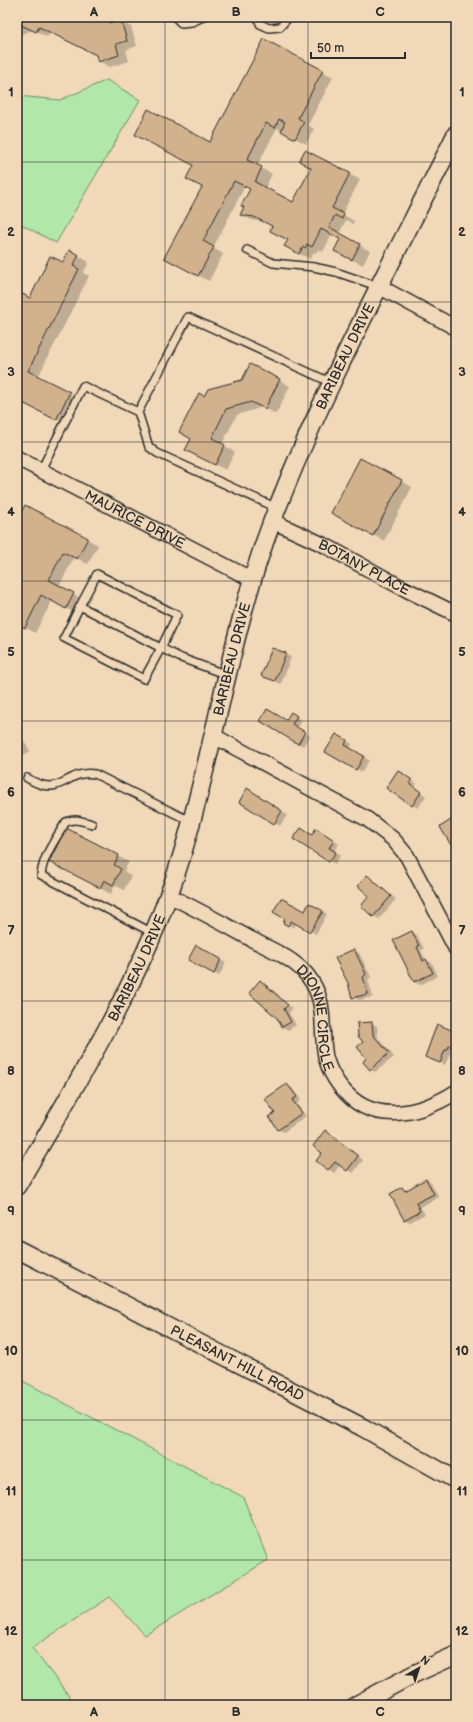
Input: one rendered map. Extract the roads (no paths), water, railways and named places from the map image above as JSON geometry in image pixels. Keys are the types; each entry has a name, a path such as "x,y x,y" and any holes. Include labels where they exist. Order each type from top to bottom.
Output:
{"street":[{"name":"BARIBEAU DRIVE","path":"17,1186 118,1010 153,933 168,895 192,822 207,764 226,675 253,580 275,515 311,426 456,134"},
{"path":"380,287 456,328"},
{"name":"MAURICE DRIVE","path":"17,458 253,580"},
{"name":"BOTANY PLACE","path":"275,515 326,546 399,586 456,614"},
{"path":"212,735 367,819 393,839 407,856 456,949"},
{"name":"DIONNE CIRCLE","path":"168,895 268,948 297,965 306,974 313,982 322,1006 326,1058 329,1069 346,1095 354,1102 374,1111 397,1114 422,1109 456,1092"},
{"name":"PLEASANT HILL ROAD","path":"17,1249 362,1427 456,1480"},
{"path":"356,1705 414,1674 456,1654"}],"lane":[{"path":"175,17 181,23 192,22 203,17"},
{"path":"258,17 260,24 269,28 280,27 289,17"},
{"path":"247,250 273,264 314,267 336,272 380,287"},
{"path":"275,515 157,453 149,447 138,412 188,317 332,383"},
{"path":"41,470 83,386 138,412"},
{"path":"97,574 177,615 161,648 144,679 64,638 97,574"},
{"path":"80,606 181,658 226,675"},
{"path":"27,778 46,787 56,786 87,773 95,774 192,822"},
{"path":"92,824 79,819 72,819 66,822 42,864 41,875 153,933"}]}
